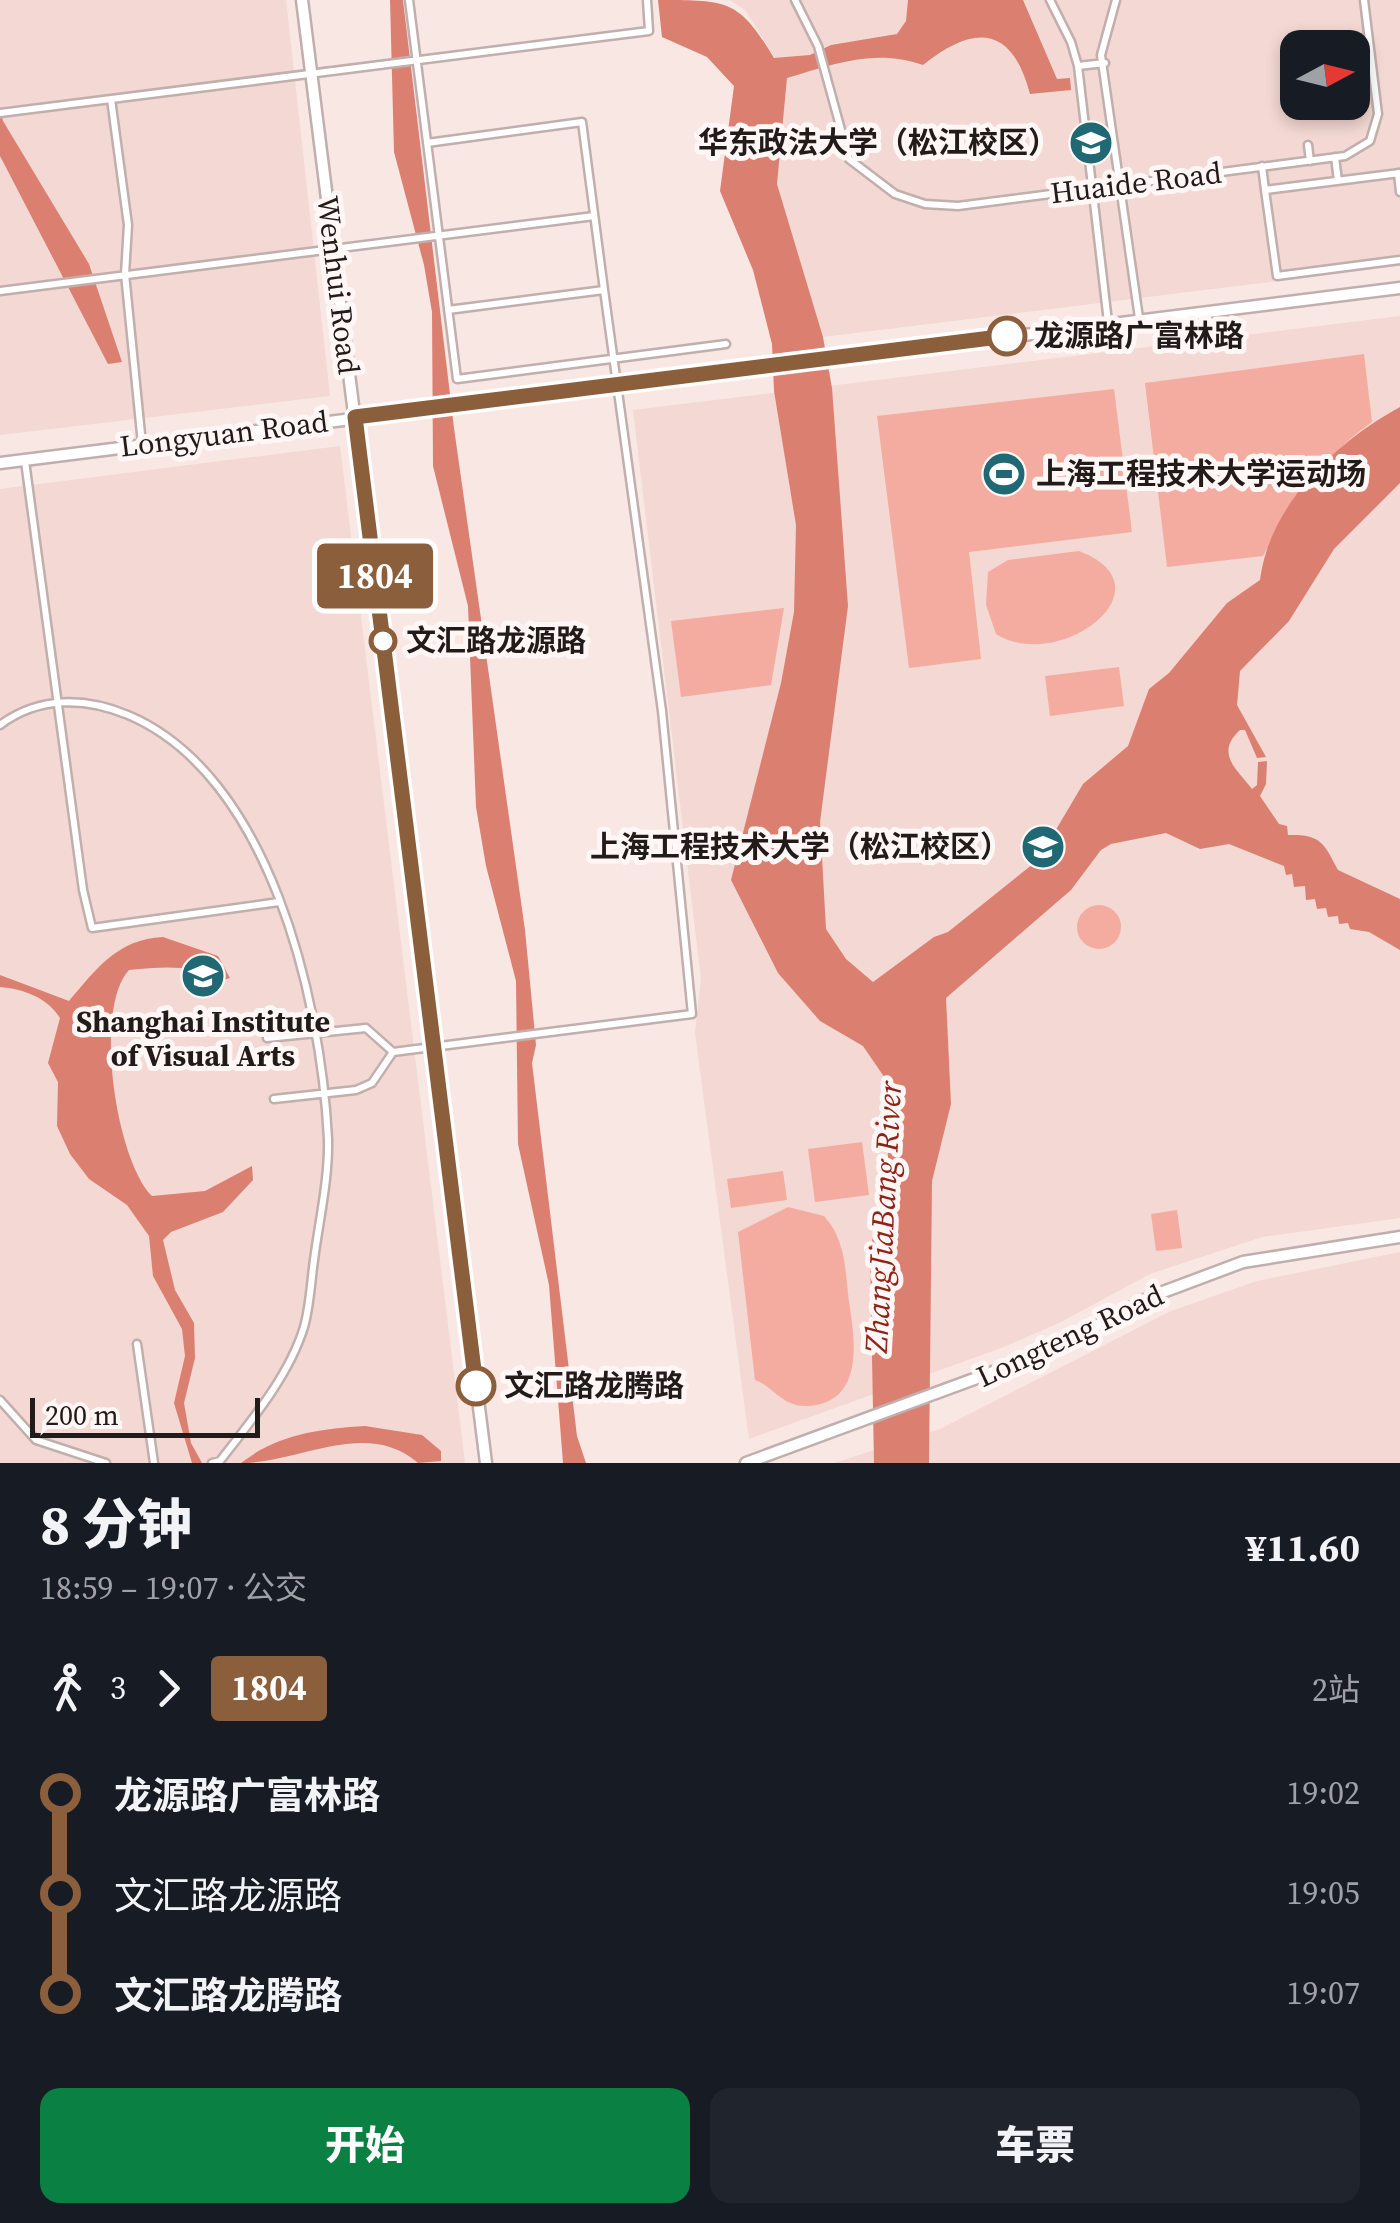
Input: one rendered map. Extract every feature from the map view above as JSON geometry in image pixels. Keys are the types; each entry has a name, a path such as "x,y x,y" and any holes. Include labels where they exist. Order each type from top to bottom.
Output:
{"main road":[{"name":"Wenhui Road","path":"302,0 486,1463"},
{"name":"Longyuan Road","path":"0,462 1400,288"},
{"name":"Longteng Road","path":"746,1463 1042,1354 1155,1295 1243,1262 1400,1237"}],"street":[{"path":"409,0 457,379 726,344"},
{"path":"3,112 650,31 647,0"},
{"name":"Huaide Road","path":"795,0 818,46 849,158 895,194 925,204 958,206 1335,157 1370,142 1378,114 1364,0"},
{"path":"1050,0 1078,66 1108,322"},
{"path":"1116,0 1102,55 1139,318"},
{"path":"1078,66 1105,63"},
{"path":"111,99 128,226 125,274 142,444"},
{"path":"274,1099 356,1090 372,1083 394,1052 692,1014 662,711 582,122 427,143"},
{"path":"1308,145 1310,160"},
{"path":"1335,157 1338,181"},
{"path":"1262,166 1276,276 1400,260"},
{"path":"1265,190 1399,173 1400,192"},
{"path":"0,291 594,216"},
{"path":"448,310 604,290"},
{"path":"25,459 82,890 92,928 279,902"},
{"path":"0,726 14,714 59,700 99,703 142,720 193,755 224,796 264,864 296,942 316,1030 324,1093 326,1174 304,1327 267,1398 220,1461 212,1463"},
{"path":"267,1038 316,1030 366,1028 394,1052"},
{"path":"137,1344 154,1463"},
{"path":"0,1400 36,1440 106,1463"}],"shaded area":[{"path":"0,0 286,0 330,396 0,435"},
{"name":"华东政法大学（松江校区）","path":"730,0 1400,0 1400,266 823,337 777,184 787,78 746,11"},
{"name":"上海工程技术大学（松江校区）","path":"1400,316 1400,1218 1262,1237 1150,1274 1059,1323 1004,1347 749,1439 695,1033 701,979 633,410"},
{"path":"1364,354 1372,422 1310,482 1263,556 1167,567 1145,383"},
{"name":"上海工程技术大学运动场","path":"1114,389 1132,532 969,552 981,659 909,668 877,416"},
{"name":"Shanghai Institute of Visual Arts","path":"340,446 465,1463 0,1463 0,489"},
{"path":"1079,551 1105,567 1115,585 1111,604 1097,621 1075,635 1049,643 1022,643 996,634 986,605 988,572 1008,560"},
{"path":"784,608 771,685 681,697 671,621"},
{"path":"1119,667 1124,706 1050,716 1045,676"},
{"path":"1099,905 1115,911 1121,927 1115,943 1099,949 1083,943 1077,927 1083,911"},
{"path":"862,1142 869,1195 815,1202 808,1149"},
{"path":"783,1171 787,1200 731,1208 727,1179"},
{"path":"788,1207 824,1216 837,1235 853,1334 852,1367 847,1382 839,1394 826,1402 807,1406 784,1400 755,1380 738,1232"},
{"path":"1177,1210 1182,1248 1156,1251 1151,1214"},
{"path":"1400,1252 1400,1463 834,1463 940,1429 1171,1311 1257,1281"}],"water":[{"path":"390,0 403,0 454,428 525,930 536,1045 532,1063 577,1436 586,1463 563,1463 549,1285 518,1144 516,981 486,866 476,807 468,606 433,466 432,312 424,265 394,152"},
{"name":"ZhangJiaBang River","path":"658,0 701,1 730,7 751,24 774,58 810,55 831,45 897,34 906,21 908,0 1023,0 1057,79 1070,78 1071,90 1030,94 1013,55 989,38 975,38 923,65 871,58 787,78 777,184 823,337 832,388 848,606 820,822 826,929 846,959 873,982 934,937 948,932 1038,860 1083,784 1128,746 1149,689 1169,673 1227,603 1260,580 1277,526 1310,478 1353,438 1400,407 1400,483 1334,549 1289,621 1240,671 1237,705 1266,757 1257,758 1245,730 1232,739 1229,754 1252,789 1257,785 1258,762 1267,761 1266,784 1260,796 1279,824 1287,826 1288,835 1315,839 1325,847 1338,870 1400,899 1400,950 1369,932 1350,929 1348,923 1339,924 1338,916 1328,917 1326,908 1317,909 1315,899 1306,900 1305,886 1294,887 1292,874 1286,875 1284,866 1229,844 1200,849 1166,833 1111,844 1101,850 1071,890 946,998 951,1104 932,1181 929,1463 874,1463 870,1250 887,1177 891,1087 863,1046 820,1021 778,973 731,880 781,683 794,612 796,525 774,391 772,344 753,270 720,191 734,86 707,57 662,37"},
{"path":"0,109 3,121 89,264 122,362 108,364 0,156"},
{"path":"163,937 218,956 230,978 223,980 177,968 129,970 118,989 111,1049 119,1119 128,1151 152,1196 205,1191 252,1166 253,1180 223,1212 171,1232 163,1240 175,1290 194,1323 195,1358 184,1403 191,1443 202,1463 192,1463 174,1403 185,1356 182,1329 153,1276 149,1236 127,1205 89,1179 70,1154 57,1126 58,1082 48,1063 60,1018 34,995 0,987 0,975 69,1001 109,958 133,943"},
{"path":"365,1426 422,1435 441,1451 441,1461 418,1463 398,1450 355,1443 241,1463 284,1439"}],"bus line":[{"name":"1804","path":"476,1386 355,417 1007,336"}],"place":[{"name":"华东政法大学（松江校区）","path":"1091,143"},
{"name":"龙源路广富林路","path":"1007,336"},
{"name":"上海工程技术大学运动场","path":"1004,474"},
{"name":"文汇路龙源路","path":"383,641"},
{"name":"上海工程技术大学（松江校区）","path":"1043,847"},
{"name":"Shanghai Institute of Visual Arts","path":"203,976"},
{"name":"文汇路龙腾路","path":"476,1386"}]}
